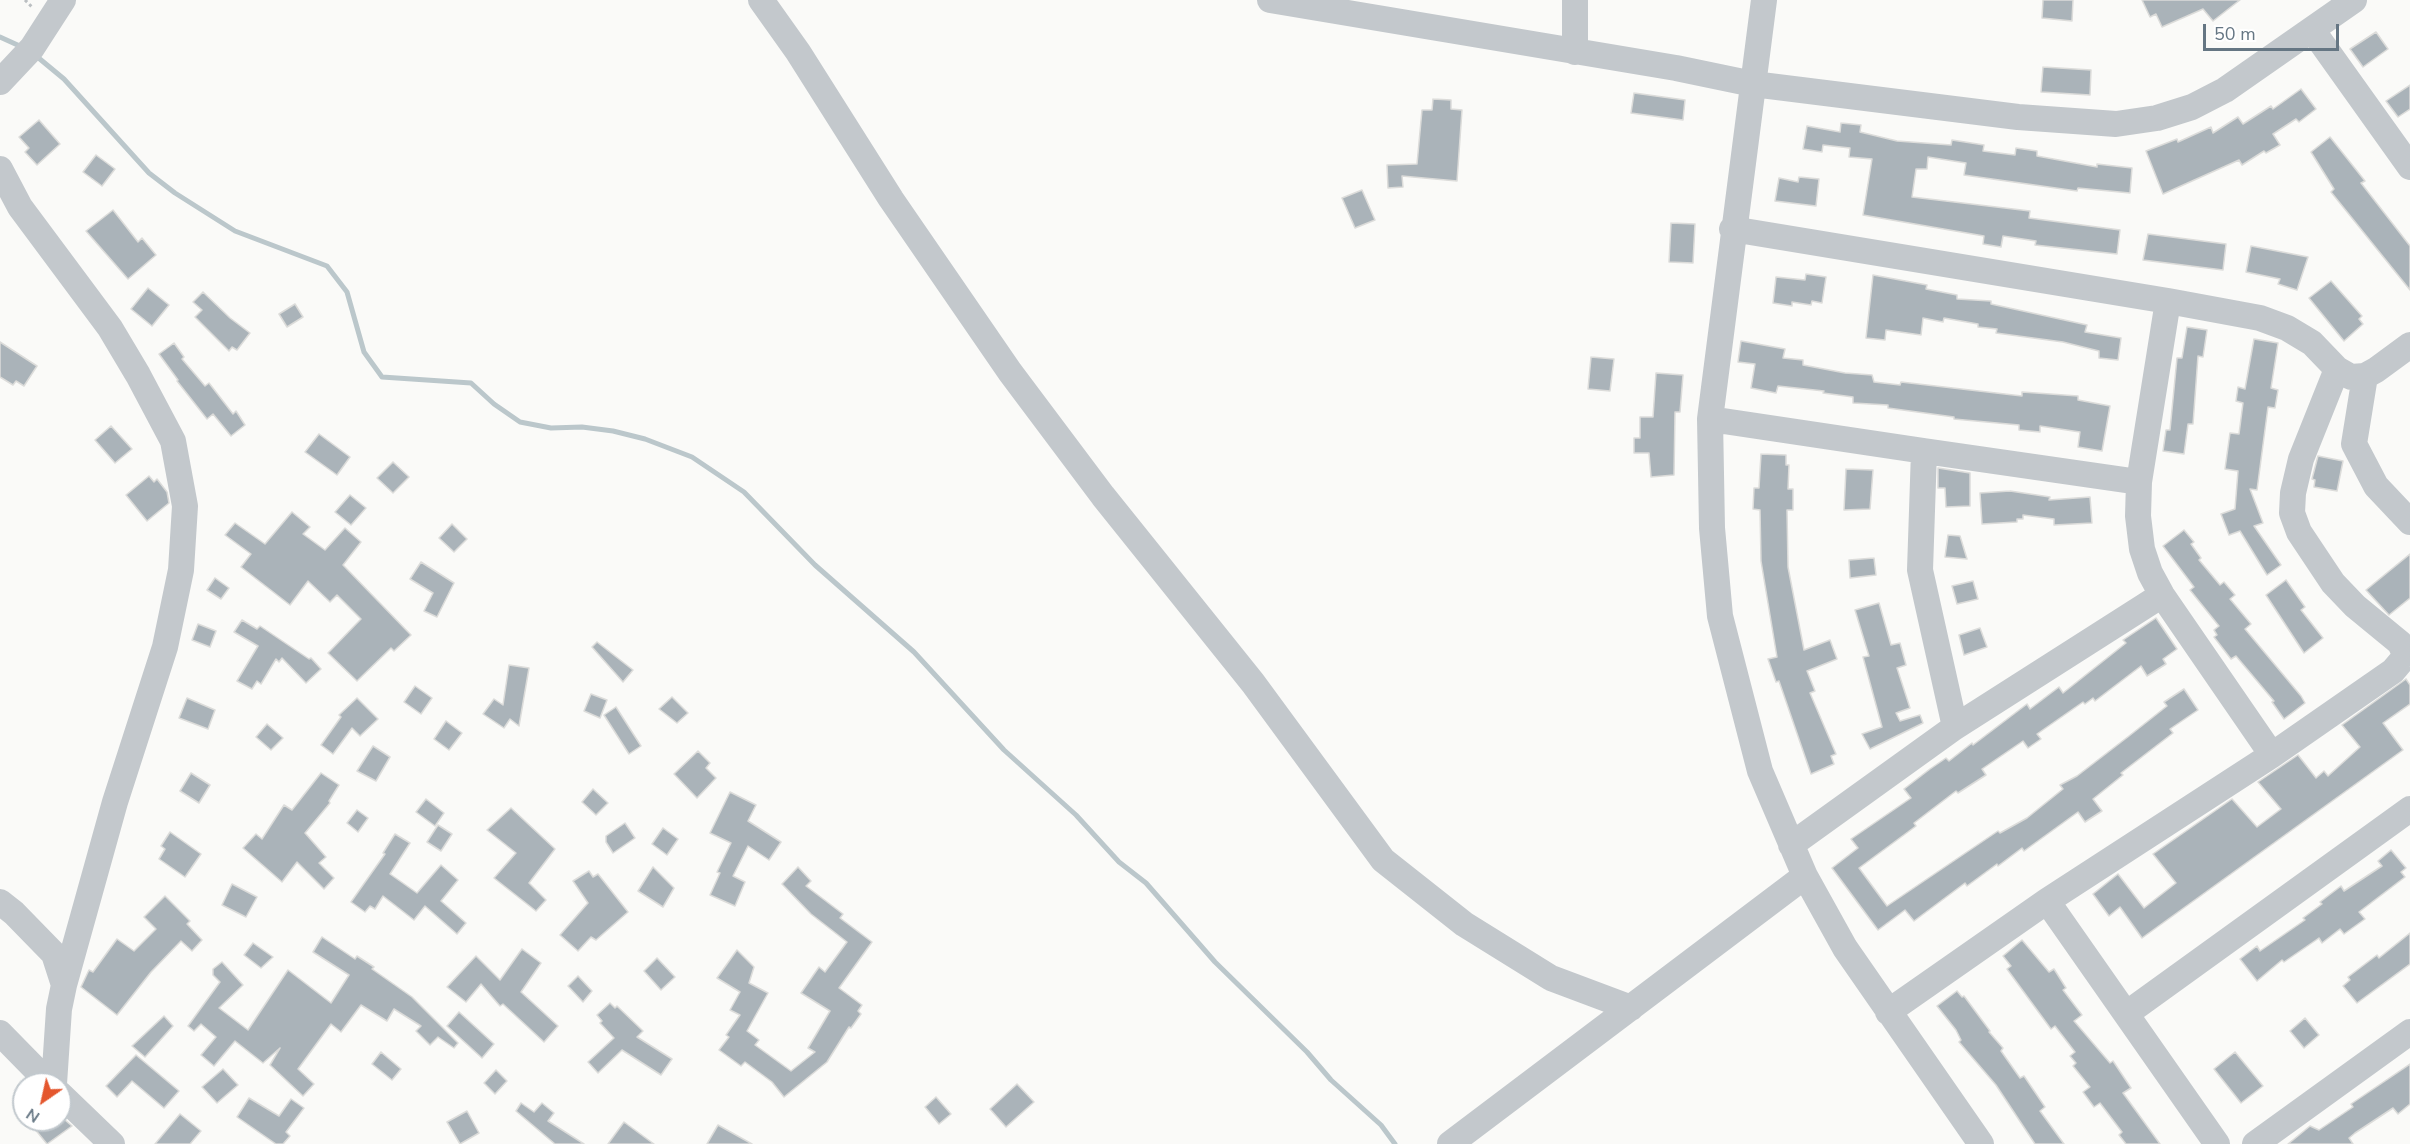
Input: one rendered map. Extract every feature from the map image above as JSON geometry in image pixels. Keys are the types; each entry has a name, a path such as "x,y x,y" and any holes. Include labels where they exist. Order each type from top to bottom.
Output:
{"street":[{"path":"6,76 32,48 63,0"},
{"path":"761,0 798,52 891,199 1010,372 1103,496 1253,683 1383,860 1464,924 1551,978 1631,1008"},
{"path":"1270,0 1575,51 1752,84 2018,117 2116,124 2157,118 2192,107 2225,90 2313,31 2354,0"},
{"path":"1575,0 1575,51"},
{"path":"1764,0 1732,229 1710,419 1713,549 1720,616 1760,771 1804,876 1845,948 1981,1144"},
{"path":"2313,31 2410,167"},
{"path":"0,169 20,207 110,328 138,375 173,441 185,506 181,570 165,647 115,802 64,985 59,1009 53,1072"},
{"path":"1732,229 2260,318 2287,328 2312,344 2337,369 2350,376 2365,376 2410,345"},
{"path":"2168,301 2139,482 2138,516 2142,549 2150,573 2162,595 2272,755"},
{"path":"1888,1012 2047,901 2272,755 2401,664 2408,652 2355,606 2333,583 2310,550 2292,513 2293,493 2301,459 2337,369"},
{"path":"2365,376 2354,444 2376,486 2410,522"},
{"path":"1710,419 2139,482"},
{"path":"1924,451 1920,570 1955,727"},
{"path":"1791,845 1955,727 2162,595"},
{"path":"2126,1014 2410,809"},
{"path":"1450,1144 1804,876"},
{"path":"2047,901 2217,1144"},
{"path":"0,902 54,954 64,985"},
{"path":"2255,1144 2410,1032"},
{"path":"0,1033 40,1072"},
{"path":"72,1106 112,1144"}],"building":[{"path":"2043,0 2073,0 2072,21 2042,18"},
{"path":"2142,0 2240,0 2213,21 2203,9 2162,27 2156,14 2150,17"},
{"path":"2376,32 2388,49 2363,67 2350,49"},
{"path":"2043,67 2091,70 2090,95 2041,92"},
{"path":"2410,85 2410,109 2398,117 2386,101"},
{"path":"2301,89 2316,109 2299,122 2296,119 2273,134 2280,145 2266,153 2264,151 2242,165 2239,160 2163,194 2146,151 2177,139 2178,142 2211,127 2213,133 2238,117 2243,124 2271,106 2273,109"},
{"path":"1634,93 1685,100 1683,120 1631,113"},
{"path":"1433,99 1451,100 1451,109 1462,110 1457,181 1402,176 1403,187 1388,188 1387,165 1417,164 1422,110 1432,110"},
{"path":"39,120 60,144 37,165 25,152 29,148 19,137"},
{"path":"1841,123 1861,125 1860,132 1897,141 1951,145 1952,140 1984,145 1983,151 2015,155 2016,148 2037,151 2037,156 2097,167 2097,164 2132,168 2130,193 2078,188 2077,191 1964,175 1966,163 1928,157 1927,169 1916,169 1912,197 2030,211 2029,218 2120,230 2117,254 2035,245 2036,241 2003,236 2001,247 1983,244 1984,236 1863,215 1872,159 1849,157 1850,148 1823,145 1822,152 1803,149 1807,126 1840,132"},
{"path":"2330,137 2365,181 2361,183 2410,246 2410,290 2331,192 2334,189 2311,152"},
{"path":"96,155 115,169 102,186 83,172"},
{"path":"1799,177 1819,179 1816,206 1775,201 1779,178 1798,182"},
{"path":"1362,190 1375,220 1355,228 1342,198"},
{"path":"113,210 138,242 142,238 156,255 128,279 86,231"},
{"path":"1671,223 1695,224 1693,263 1669,262"},
{"path":"2148,234 2226,244 2223,270 2143,260"},
{"path":"2251,246 2308,257 2297,290 2278,284 2280,279 2246,272"},
{"path":"1806,274 1826,277 1822,303 1812,301 1811,305 1792,302 1792,306 1773,303 1776,277 1805,280"},
{"path":"1873,275 1927,285 1926,289 1957,295 1957,299 1991,301 1991,304 2087,325 2085,332 2121,338 2118,360 2099,358 2099,351 2063,342 1996,333 1997,329 1978,327 1978,324 1944,318 1943,322 1923,318 1921,335 1886,330 1885,340 1866,338"},
{"path":"2331,281 2362,316 2359,319 2363,324 2344,341 2309,298"},
{"path":"148,288 169,305 152,326 131,309"},
{"path":"203,292 230,318 250,333 237,350 232,347 229,351 195,317 202,310 193,302"},
{"path":"295,304 303,317 287,327 279,314"},
{"path":"2187,327 2207,330 2203,357 2198,356 2193,424 2188,424 2184,454 2163,451 2166,430 2170,430 2177,358 2182,358"},
{"path":"2254,339 2278,343 2271,388 2278,390 2275,408 2268,407 2257,490 2250,489 2263,523 2254,526 2281,565 2267,575 2240,531 2229,535 2221,514 2235,509 2238,471 2225,469 2230,433 2239,434 2243,403 2236,401 2238,387 2245,389"},
{"path":"1741,341 1785,349 1783,358 1803,360 1803,365 1845,373 1872,375 1874,382 1900,385 1901,382 2022,396 2022,392 2078,396 2078,400 2110,406 2102,451 2078,447 2080,432 2040,426 2040,432 2019,430 2019,425 1954,419 1954,417 1888,408 1888,405 1853,403 1853,397 1823,393 1824,391 1778,386 1776,393 1751,388 1755,364 1738,362"},
{"path":"0,342 37,366 24,386 16,381 13,385 0,377"},
{"path":"174,343 184,357 182,359 205,386 209,383 233,414 236,411 245,425 231,436 213,414 207,419 159,354"},
{"path":"1591,357 1614,359 1610,391 1588,389"},
{"path":"1656,373 1683,375 1680,412 1675,412 1674,475 1651,477 1649,453 1634,453 1634,438 1640,438 1640,417 1653,417"},
{"path":"111,426 132,449 115,463 95,440"},
{"path":"319,434 350,457 337,475 305,452"},
{"path":"1761,454 1786,455 1786,465 1789,465 1788,489 1793,489 1793,510 1787,510 1788,567 1804,650 1830,640 1837,659 1807,671 1815,691 1810,693 1836,754 1831,756 1834,764 1811,774 1779,681 1776,682 1768,659 1777,657 1761,561 1760,510 1753,509 1754,488 1759,488"},
{"path":"2318,456 2343,461 2337,491 2314,487 2315,480 2312,479"},
{"path":"393,462 409,477 393,493 377,478"},
{"path":"1938,468 1970,473 1970,506 1946,507 1945,488 1938,488"},
{"path":"1846,469 1873,470 1870,509 1844,510"},
{"path":"149,476 154,482 157,479 167,492 169,503 147,521 126,495"},
{"path":"2010,491 2050,497 2049,500 2090,497 2092,523 2054,525 2054,519 2023,515 2023,519 2017,519 2017,522 1982,524 1980,493"},
{"path":"350,495 366,508 351,525 335,512"},
{"path":"292,512 310,527 303,534 325,550 345,528 361,542 343,565 411,635 394,651 391,648 357,681 328,653 361,619 337,595 330,602 308,581 290,605 241,567 251,554 225,535 235,523 265,544"},
{"path":"452,524 467,539 454,552 439,538"},
{"path":"2184,530 2194,542 2191,544 2201,558 2199,560 2220,585 2224,582 2235,595 2230,599 2251,624 2245,629 2305,703 2284,719 2272,702 2274,701 2236,656 2231,659 2214,637 2217,635 2214,630 2219,626 2190,590 2194,587 2163,546"},
{"path":"1948,535 1960,536 1967,559 1945,557"},
{"path":"2410,554 2410,598 2389,615 2366,590"},
{"path":"1874,558 1876,575 1850,578 1849,560"},
{"path":"421,562 454,583 437,617 424,611 433,593 410,579"},
{"path":"215,578 229,588 221,599 207,590"},
{"path":"2286,580 2305,607 2301,610 2323,638 2304,653 2266,595"},
{"path":"1973,581 1978,599 1957,604 1952,586"},
{"path":"1879,603 1891,645 1900,643 1906,665 1897,668 1910,708 1896,713 1900,721 1920,715 1923,723 1870,749 1862,734 1882,727 1863,657 1869,656 1855,610"},
{"path":"2156,618 2177,649 2163,659 2166,664 2147,676 2141,666 2095,701 2093,698 2085,704 2083,702 2037,734 2041,739 2028,748 2023,741 1982,769 1986,775 1958,793 1956,791 1914,823 1916,826 1859,868 1887,906 1998,831 2000,833 2027,818 2063,789 2060,785 2077,776 2129,736 2167,706 2164,702 2184,689 2198,710 2170,729 2173,733 2121,773 2123,775 2093,799 2102,811 2085,822 2078,812 2024,851 2022,848 1967,886 1965,883 1914,921 1905,910 1878,930 1832,868 1858,848 1851,839 1911,798 1904,789 1930,769 1946,758 1949,761 1972,743 1973,745 2027,704 2030,709 2059,687 2063,693 2126,643 2123,640"},
{"path":"242,620 257,629 260,626 309,659 311,658 321,669 306,683 282,658 279,662 276,659 261,684 257,681 252,689 237,681 258,646 234,632"},
{"path":"198,624 216,631 210,647 192,640"},
{"path":"1980,628 1987,647 1964,655 1959,635"},
{"path":"597,642 633,670 623,682 592,647"},
{"path":"509,665 529,668 519,726 510,719 504,728 483,714 494,699 503,705"},
{"path":"2406,679 2410,685 2410,704 2383,723 2403,750 2142,938 2120,907 2109,916 2093,894 2118,874 2144,908 2176,883 2153,854 2232,799 2257,827 2281,809 2258,782 2298,755 2316,778 2324,771 2328,776 2360,747 2342,725"},
{"path":"415,686 432,698 421,714 404,702"},
{"path":"591,694 607,700 600,718 584,711"},
{"path":"672,697 688,713 677,723 659,709"},
{"path":"187,698 215,710 208,729 179,718"},
{"path":"357,698 378,719 360,736 352,728 333,754 321,745 341,717 339,715"},
{"path":"616,707 641,746 629,754 604,715"},
{"path":"446,721 462,733 449,750 434,739"},
{"path":"267,724 283,738 271,750 256,737"},
{"path":"373,746 390,757 376,781 357,771"},
{"path":"698,751 710,763 706,768 716,778 697,798 674,774"},
{"path":"191,773 210,785 199,803 180,791"},
{"path":"321,773 339,785 330,803 305,833 326,857 319,863 334,878 324,889 297,862 282,882 243,848 256,834 262,839 284,805 292,810"},
{"path":"593,789 608,803 596,815 582,802"},
{"path":"730,792 756,805 748,821 781,842 769,860 748,846 733,876 745,882 735,906 710,895 720,873 717,872 731,843 710,833"},
{"path":"426,799 444,813 435,826 416,812"},
{"path":"511,808 555,849 529,883 546,900 536,911 494,878 516,853 487,830"},
{"path":"357,810 368,818 358,832 347,823"},
{"path":"625,823 635,838 613,853 606,842 606,836"},
{"path":"438,825 452,834 441,851 427,842"},
{"path":"663,828 678,839 667,855 652,844"},
{"path":"170,832 201,854 185,877 159,859 165,849 161,846"},
{"path":"395,834 410,843 390,874 417,893 441,865 458,880 441,901 466,923 457,934 425,906 414,920 383,896 375,909 370,906 365,912 351,902 385,854 383,853"},
{"path":"2391,850 2406,868 2401,872 2405,877 2359,912 2365,919 2344,934 2340,929 2322,943 2319,938 2284,962 2282,960 2257,981 2240,959 2257,946 2260,951 2305,920 2303,918 2341,886 2344,891 2382,866 2378,861"},
{"path":"653,867 674,888 663,907 638,891"},
{"path":"798,867 811,881 806,886 843,914 840,918 872,942 839,988 862,1005 858,1011 861,1014 851,1028 849,1027 827,1062 784,1097 772,1082 745,1062 741,1066 719,1050 729,1037 726,1035 740,1015 730,1010 740,992 717,978 737,950 754,967 749,983 768,993 747,1031 759,1040 755,1045 791,1071 815,1052 808,1048 830,1011 801,993 819,967 825,972 847,942 811,914 782,884"},
{"path":"589,871 593,877 598,874 628,912 596,940 591,937 578,951 560,935 588,903 573,881"},
{"path":"232,884 257,897 246,917 222,905"},
{"path":"165,896 190,921 187,924 202,940 192,951 181,941 151,972 117,1015 81,987 89,970 93,972 117,939 134,951 156,929 144,917"},
{"path":"2410,933 2410,964 2357,1003 2343,986 2350,980 2348,977 2377,955 2379,958"},
{"path":"322,937 355,959 357,956 374,967 372,969 412,997 458,1043 454,1048 438,1037 430,1045 416,1031 421,1026 394,1009 387,1021 361,1005 341,1032 331,1024 298,1069 314,1084 303,1096 270,1065 280,1048 263,1063 235,1041 214,1066 201,1055 216,1037 201,1024 194,1031 188,1026 220,982 213,975 213,969 222,962 243,985 219,1008 248,1030 288,970 331,1003 349,975 313,952"},
{"path":"2022,940 2049,972 2054,969 2066,988 2063,990 2082,1015 2074,1021 2110,1063 2113,1061 2131,1088 2123,1093 2160,1144 2126,1144 2119,1135 2122,1132 2100,1103 2094,1107 2083,1092 2090,1087 2073,1066 2076,1063 2070,1056 2075,1052 2055,1026 2051,1029 2007,969 2011,966 2003,956"},
{"path":"253,943 273,957 261,968 244,955"},
{"path":"522,949 541,963 521,992 558,1026 544,1042 503,1004 500,1006 481,984 466,1002 447,987 476,956 500,980"},
{"path":"657,958 675,977 661,990 644,971"},
{"path":"578,976 592,991 583,1002 568,986"},
{"path":"1957,991 1962,997 1964,996 2003,1048 2001,1051 2020,1078 2024,1076 2045,1107 2040,1111 2064,1144 2035,1144 1996,1085 1959,1042 1961,1040 1956,1030 1937,1006"},
{"path":"610,1003 615,1008 617,1006 643,1031 637,1037 672,1059 661,1075 622,1050 598,1073 588,1062 614,1038 600,1023 602,1021 597,1015"},
{"path":"459,1012 494,1044 482,1058 447,1026"},
{"path":"164,1016 173,1026 145,1057 132,1046"},
{"path":"2305,1018 2319,1035 2304,1048 2290,1031"},
{"path":"381,1052 401,1069 392,1080 372,1064"},
{"path":"2235,1052 2263,1086 2241,1103 2214,1069"},
{"path":"136,1055 179,1091 164,1108 132,1081 117,1097 106,1086"},
{"path":"2410,1064 2410,1104 2398,1114 2393,1108 2355,1133 2349,1138 2353,1144 2288,1144 2310,1126 2319,1130 2353,1107 2351,1104"},
{"path":"223,1069 238,1085 217,1103 202,1087"},
{"path":"496,1070 507,1081 495,1094 484,1083"},
{"path":"1017,1084 1034,1102 1006,1127 990,1109"},
{"path":"936,1097 951,1114 939,1124 925,1107"},
{"path":"249,1098 279,1116 291,1099 304,1108 286,1132 290,1136 283,1144 276,1144 237,1117"},
{"path":"521,1103 534,1112 542,1103 554,1113 548,1121 584,1144 555,1144 516,1111"},
{"path":"467,1111 479,1133 460,1144 447,1122"},
{"path":"180,1114 201,1131 190,1144 155,1144"},
{"path":"624,1122 654,1144 608,1144"},
{"path":"718,1125 752,1144 707,1144"},
{"path":"37,1132 64,1132 47,1144"}],"waterway":[{"path":"0,37 22,47"},
{"path":"35,55 64,79 149,173 175,193 235,231 327,266 347,292 364,352 382,377 471,383 494,404 520,422 551,428 582,427 613,431 645,439 692,457 744,492 815,565 914,652 1004,750 1076,815 1119,862 1146,883 1215,962 1307,1052 1331,1080 1381,1125 1395,1144"}]}
